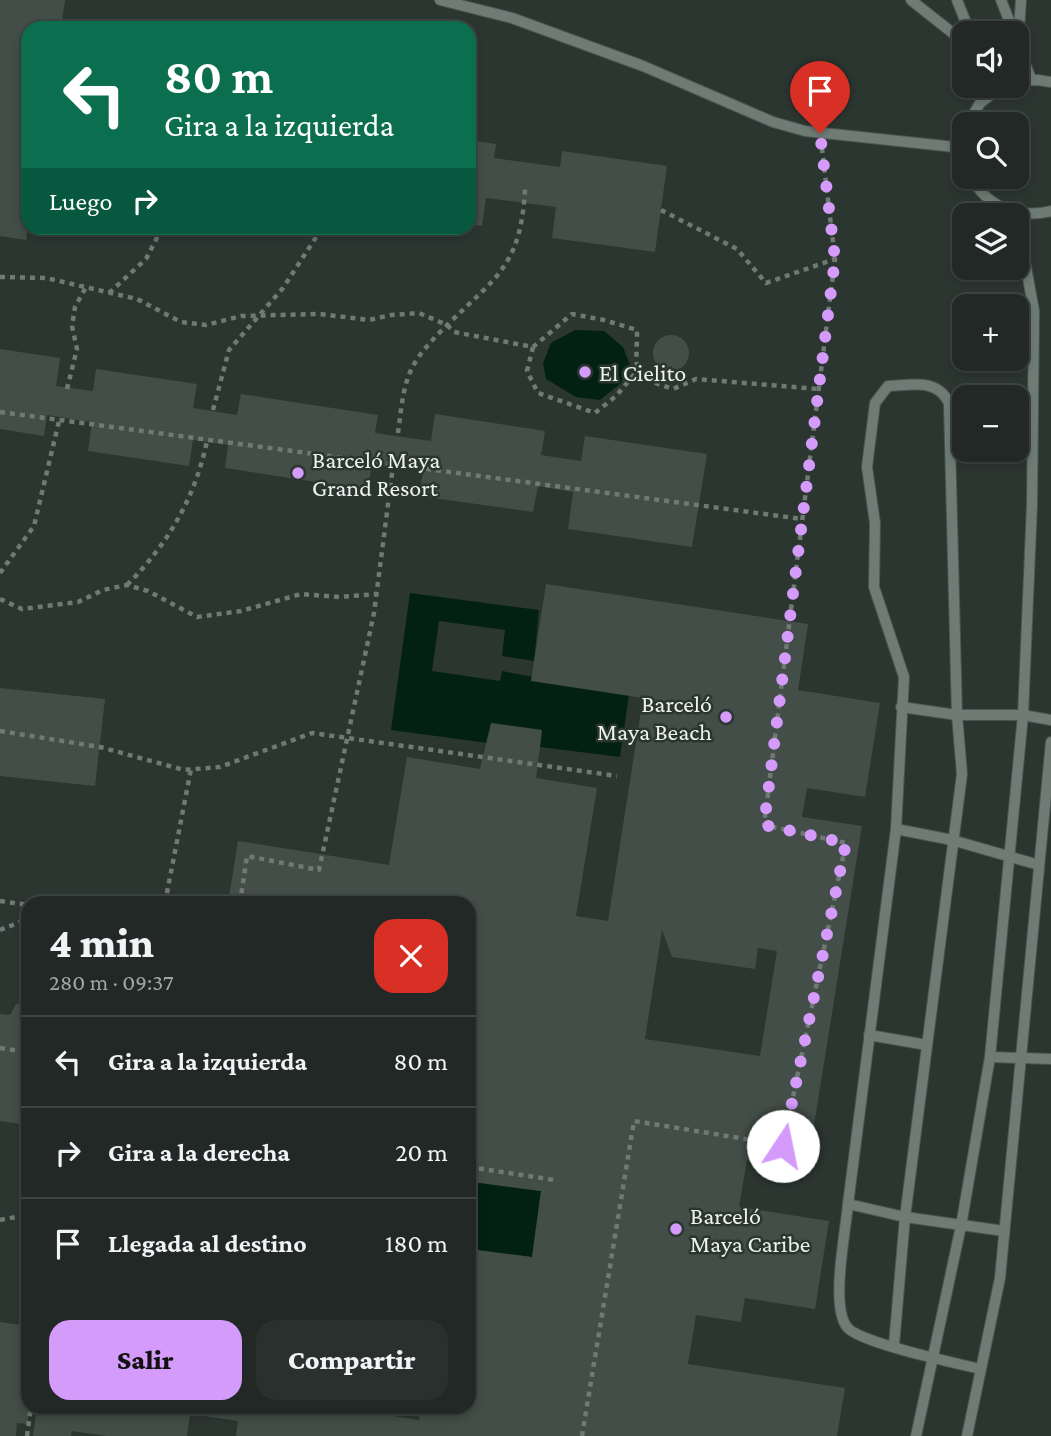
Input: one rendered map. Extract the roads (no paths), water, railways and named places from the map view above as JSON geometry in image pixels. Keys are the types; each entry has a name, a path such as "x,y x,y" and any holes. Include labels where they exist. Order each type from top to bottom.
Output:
{"lane":[{"path":"440,0 513,18 643,66 773,122 820,133 952,149"},
{"path":"911,0 952,33"},
{"path":"957,0 965,21"},
{"path":"1001,0 1009,21"},
{"path":"1018,21 1021,0"},
{"path":"1029,74 1031,79 1051,82"},
{"path":"978,189 993,203"},
{"path":"1029,213 1051,211"},
{"path":"916,1436 961,1226 990,1057 1023,715 1032,505 1034,311 1028,280"},
{"path":"894,1345 905,1216 962,774 957,715 949,403 944,393 929,384 888,386 880,393 875,403 867,467 875,523 874,587 903,668 896,829 848,1204 839,1304 846,1327 864,1339 980,1369"},
{"path":"901,707 957,715 1023,715 1051,720"},
{"path":"967,1436 1000,1278 1051,742"},
{"path":"896,829 952,840 1039,865"},
{"path":"869,1035 927,1045"},
{"path":"990,1057 1051,1059"},
{"path":"848,1204 961,1226 1004,1231"}],"place":[{"name":"El Cielito","path":"585,372"},
{"name":"Barceló Maya Grand Resort","path":"298,473"},
{"name":"Barceló Maya Beach","path":"726,717"},
{"name":"Barceló Maya Caribe","path":"676,1229"}]}
